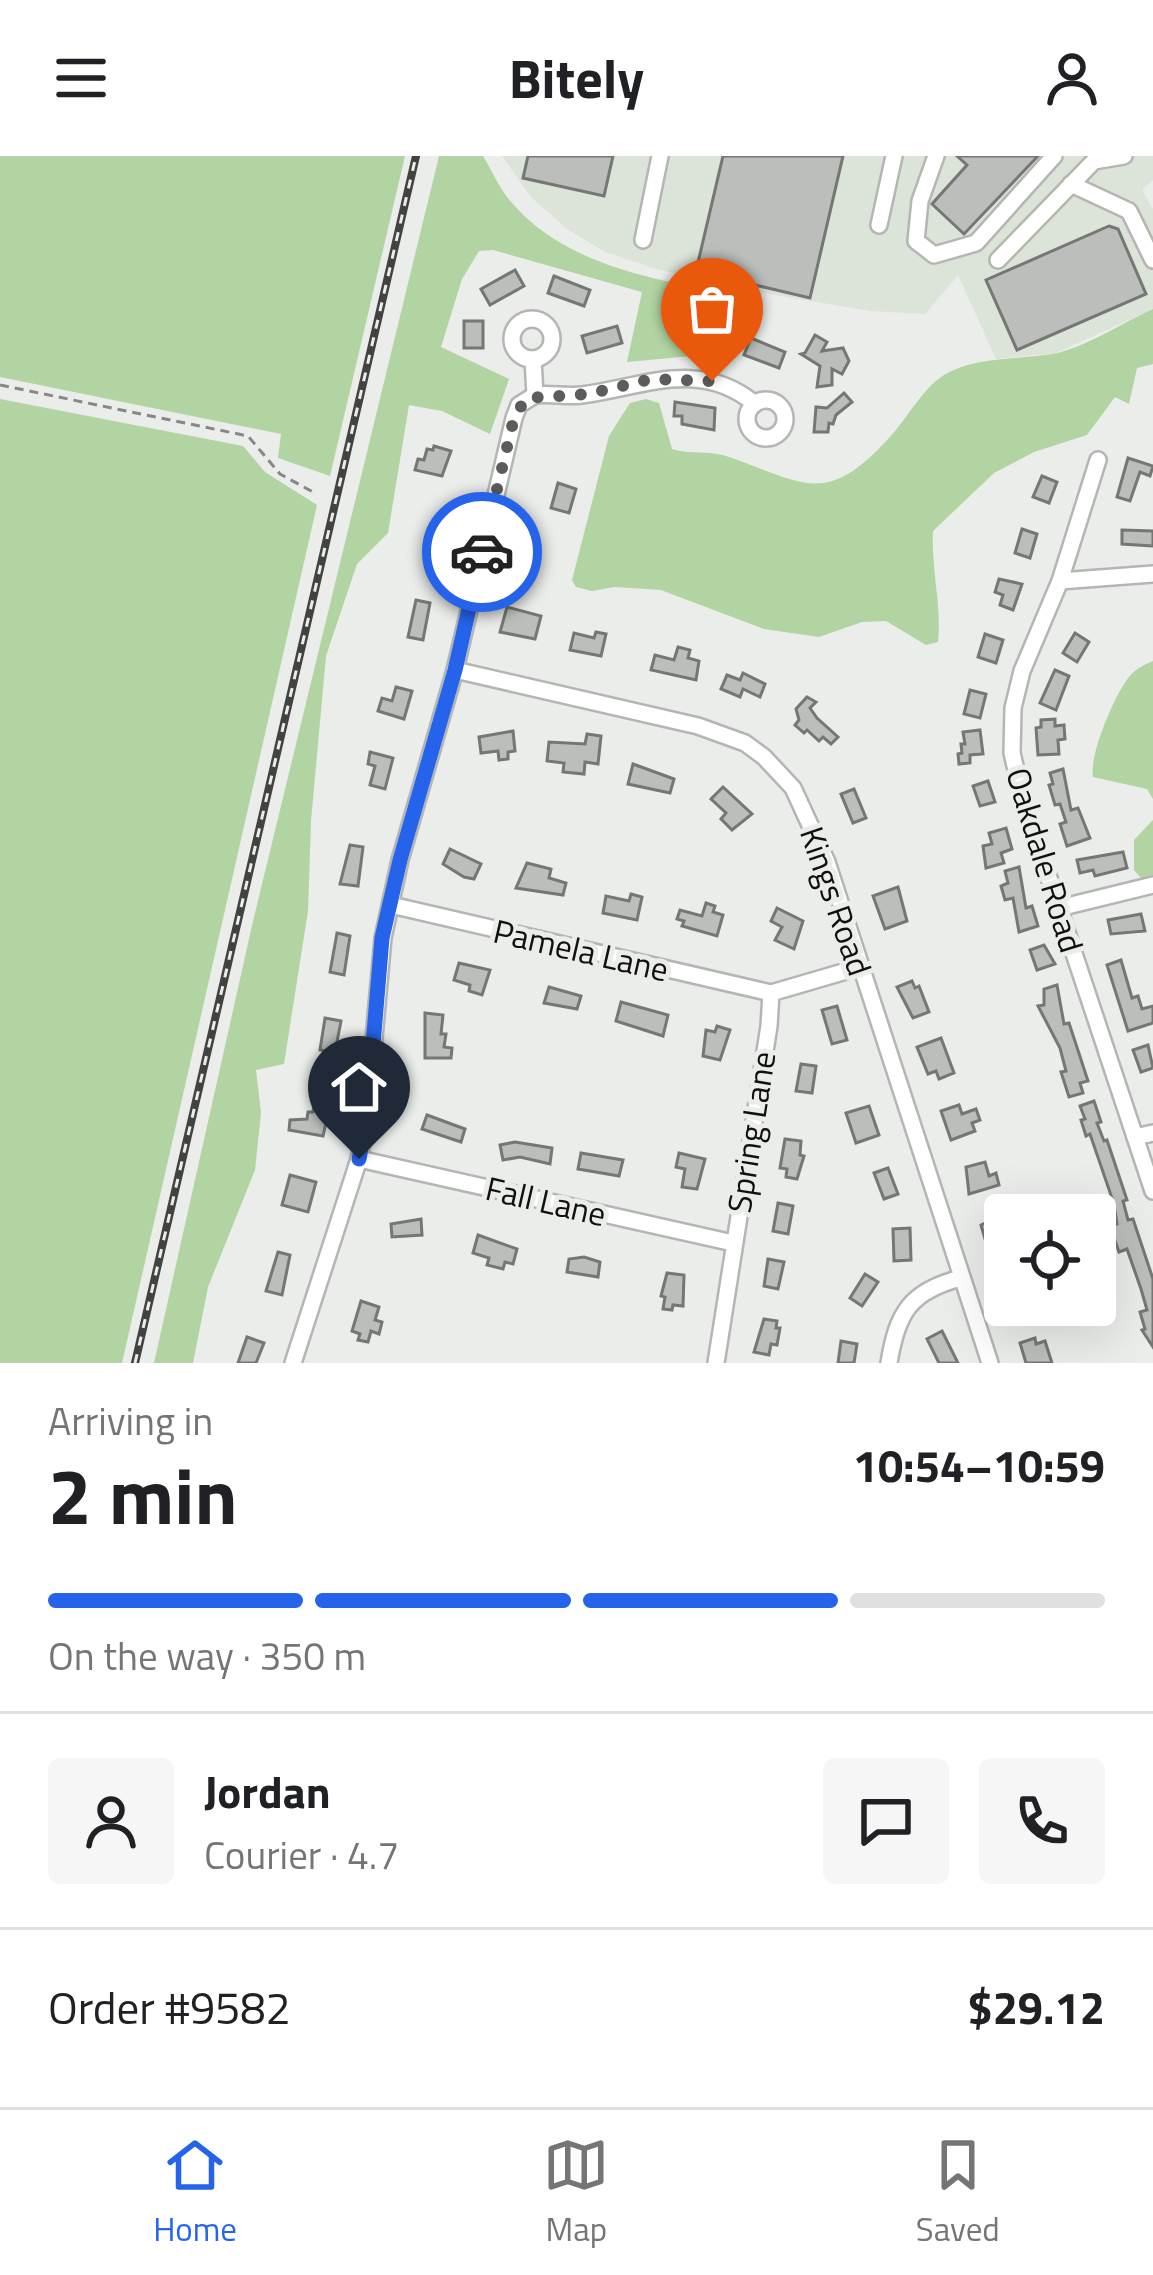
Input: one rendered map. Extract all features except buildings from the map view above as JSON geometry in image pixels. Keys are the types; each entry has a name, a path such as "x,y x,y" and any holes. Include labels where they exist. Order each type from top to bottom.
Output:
{"street":[{"path":"643,240 660,156"},
{"path":"879,226 894,156"},
{"path":"936,156 920,201 916,242 934,256 976,243 1054,156"},
{"path":"998,260 1094,161 1124,156"},
{"path":"1071,184 1129,211 1153,260"},
{"path":"533,359 535,395"},
{"path":"293,1363 359,1159 382,938 455,670 519,405 535,395 575,396 680,377 721,383 754,404"},
{"name":"Oakdale Road","path":"1098,460 1060,581 1022,671 1010,734 1024,800 1153,1191"},
{"path":"1060,581 1153,574"},
{"name":"Kings Road","path":"455,670 698,725 745,743 793,788 827,862 990,1363"},
{"path":"1059,908 1153,885"},
{"name":"Pamela Lane","path":"391,905 771,993"},
{"path":"771,993 860,967"},
{"name":"Spring Lane","path":"716,1363 771,993"},
{"path":"1135,1137 1153,1133"},
{"name":"Fall Lane","path":"359,1159 733,1244"},
{"path":"889,1363 903,1313 915,1298 934,1285 961,1278"}],"path":[{"path":"0,385 248,436 280,474 313,492"}],"shaded area":[{"path":"502,156 1153,156 1153,180 1142,190 1153,209 1153,309 1056,353 996,359 958,275 925,314 871,311 762,293 656,269 605,252 567,229 531,197"}],"green space":[{"path":"0,156 405,156 330,476 278,458 281,434 0,377"},
{"path":"439,156 483,156 507,197 530,221 586,256 649,277 747,298 712,296 692,356 627,362 642,292 493,250 479,251 462,279 441,347 509,379 490,434 442,411 409,405 388,533 357,564 326,656 308,911 284,1064 256,1070 261,1113 255,1170 208,1287 193,1363 154,1363 253,921"},
{"path":"1153,309 1153,364 1137,368 1129,404 1115,397 1087,435 1034,452 994,473 933,531 938,642 926,645 886,621 862,622 819,637 764,629 661,590 615,587 592,591 576,587 572,580 609,436 630,403 646,399 659,403 672,449 726,456 793,480 829,482 866,460 944,375 983,362 1065,351"},
{"path":"0,399 243,446 265,472 317,505 122,1363 0,1363"},
{"path":"1153,661 1153,799 1147,789 1093,777 1093,767 1104,726 1123,686 1134,672"},
{"path":"1153,820 1153,877 1141,878 1134,870 1134,840"}],"railway":[{"path":"135,1363 416,156"}],"way so far":[{"path":"482,552 514,418 526,398 589,394 651,379 712,381"}],"route":[{"path":"359,1159 382,938 482,552"}]}
